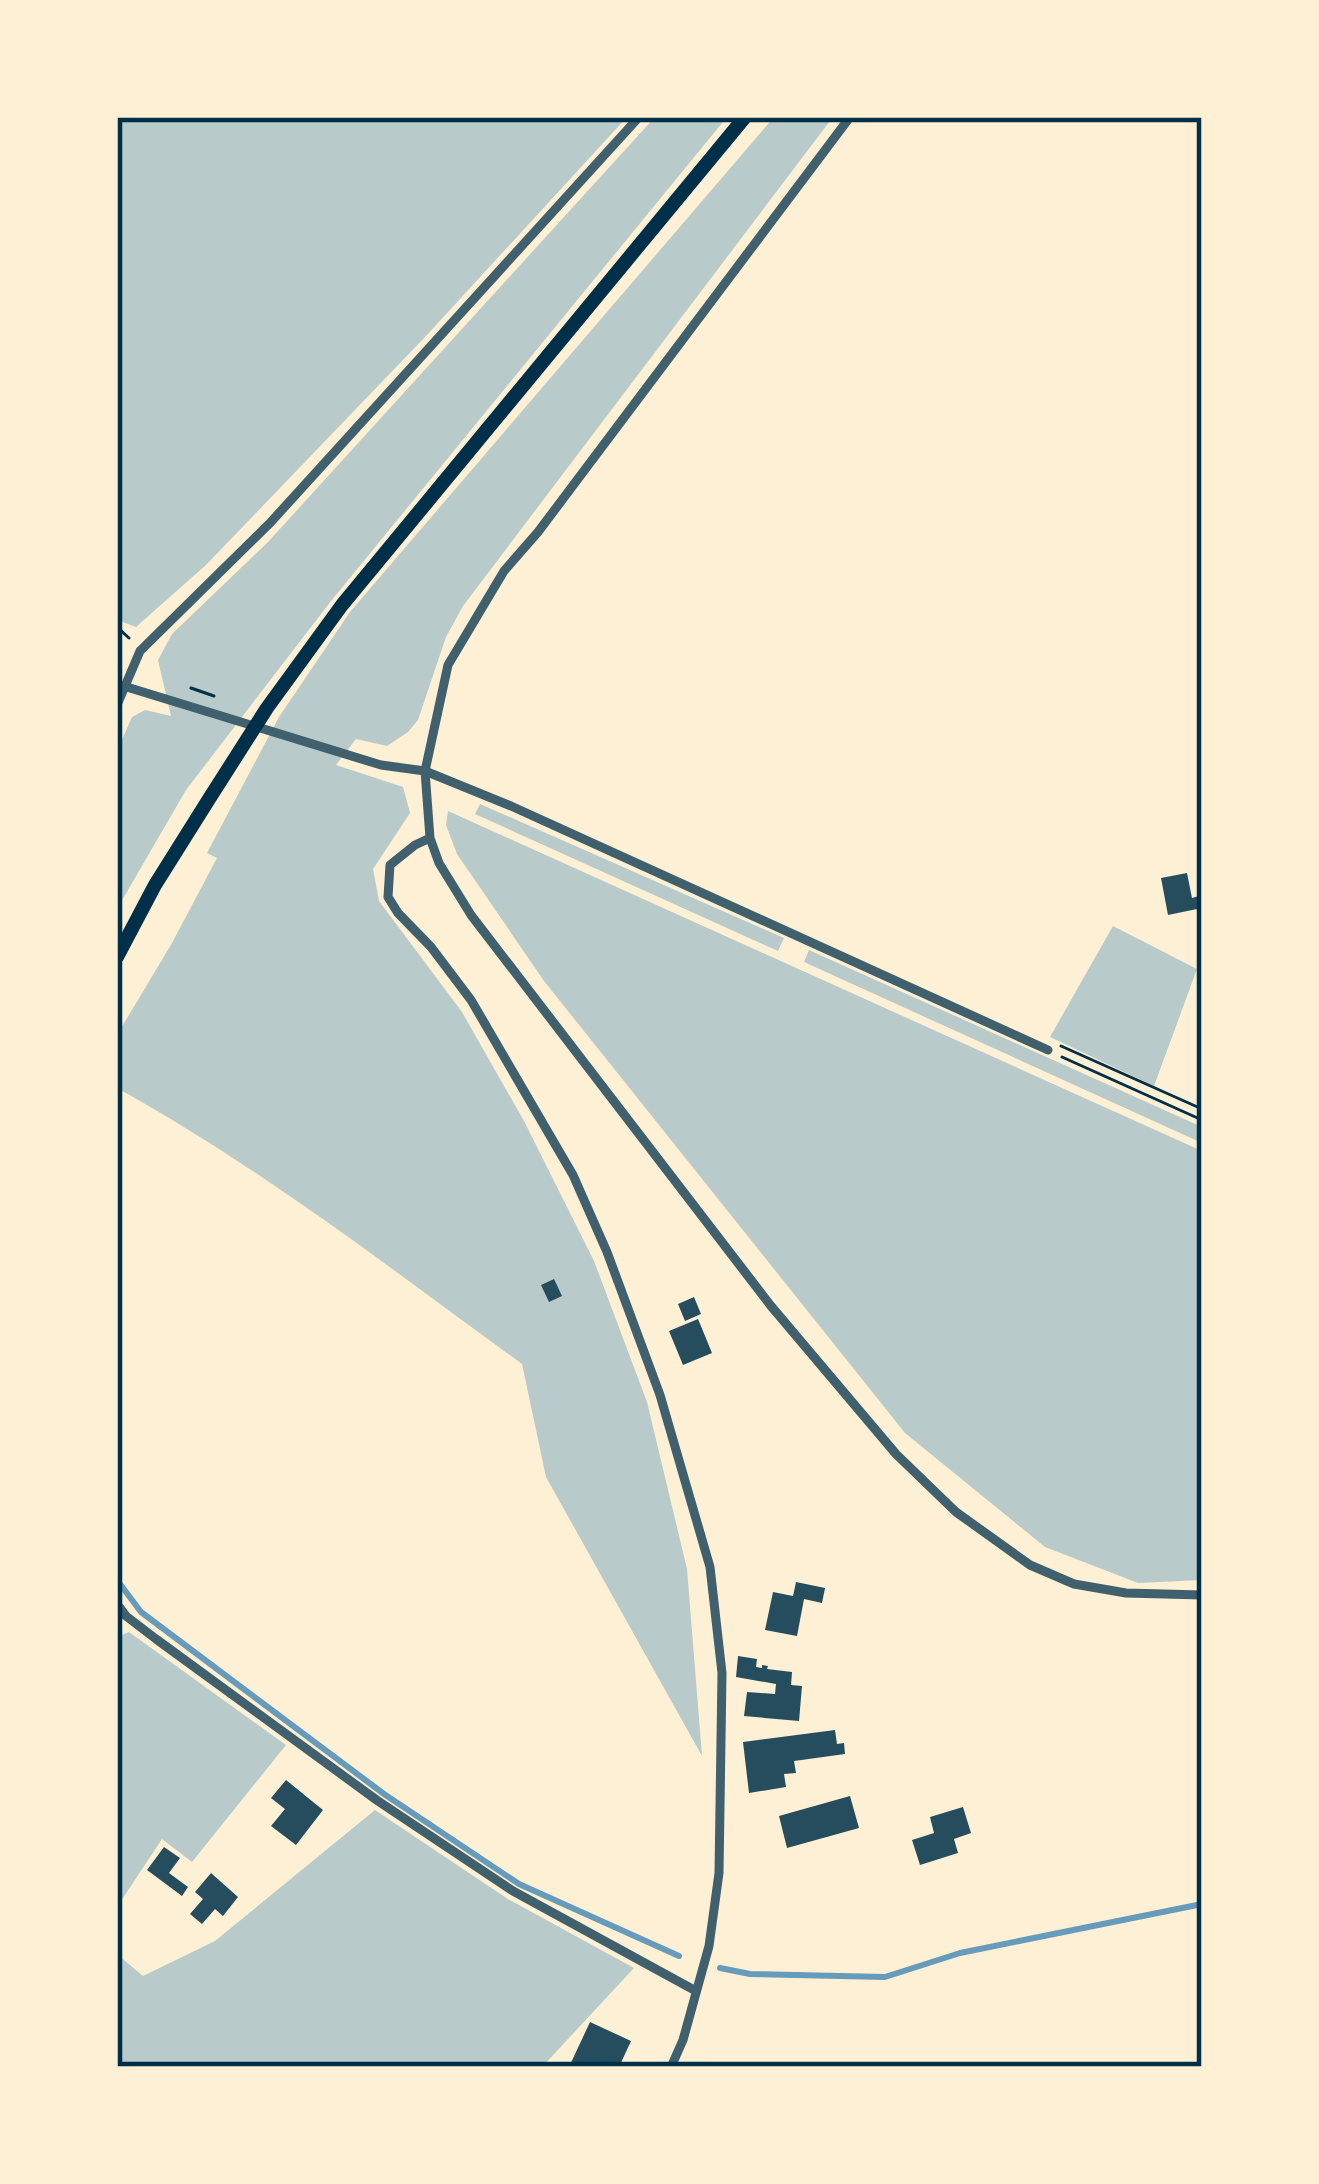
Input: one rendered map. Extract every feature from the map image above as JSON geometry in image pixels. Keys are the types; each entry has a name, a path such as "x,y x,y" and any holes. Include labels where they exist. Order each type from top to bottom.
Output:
{"main road":[{"path":"117,957 155,885 267,708 342,605 745,117"}],"street":[{"path":"117,705 120,685 140,651 270,523 639,117"},
{"path":"850,117 504,572 448,665 425,771 430,838 439,863 471,915 772,1306 911,1468 956,1512 1030,1565 1074,1584 1126,1593 1202,1595"},
{"path":"120,685 381,765 425,771 1048,1051"},
{"path":"430,838 390,866 388,897 471,1000 573,1175 635,1323 710,1567 722,1673 718,1873 709,1946 671,2067"},
{"path":"117,1604 126,1616 378,1801 513,1891 696,1991"}],"path":[{"path":"117,627 140,651"},
{"path":"191,688 214,696"},
{"path":"1048,1051 1202,1120"}],"shaded area":[{"path":"117,117 627,117 206,565 136,627 117,620"},
{"path":"655,117 727,117 331,601 186,790 117,909 117,751 132,717 145,710 171,716 158,660 172,634 268,542"},
{"path":"774,117 833,117 463,606 446,637 418,720 387,746 356,739 336,765 403,787 410,813 373,869 379,901 462,1012 524,1121 594,1261 647,1402 687,1569 702,1756 546,1477 522,1364 273,1185 117,1088 117,1035 217,858 207,853 279,717 350,612"},
{"path":"480,804 784,938 778,951 475,814"},
{"path":"448,811 1202,1151 1202,1580 1138,1583 1045,1547 905,1433 544,981 457,854 446,825"},
{"path":"1113,926 1197,969 1154,1086 1050,1037"},
{"path":"809,950 1202,1127 1202,1143 804,962"},
{"path":"129,1632 286,1745 192,1862 162,1839 117,1907 117,1637"},
{"path":"375,1810 508,1899 634,1968 542,2067 117,2067 117,1954 143,1976 215,1941"}],"building":[{"path":"1187,873 1192,898 1202,895 1202,908 1168,915 1161,878"},
{"path":"554,1279 562,1296 549,1302 541,1285"},
{"path":"694,1297 701,1314 685,1321 678,1304"},
{"path":"698,1319 712,1353 683,1365 669,1331"},
{"path":"796,1582 825,1588 822,1603 804,1599 797,1636 765,1630 773,1592 793,1596"},
{"path":"738,1656 757,1659 756,1667 792,1672 791,1685 802,1686 799,1721 744,1716 747,1692 775,1694 776,1684 736,1677"},
{"path":"835,1730 845,1754 794,1761 796,1773 784,1774 786,1787 749,1793 743,1742"},
{"path":"286,1780 323,1810 296,1845 271,1826 285,1809 271,1798"},
{"path":"850,1796 859,1828 787,1848 779,1816"},
{"path":"963,1807 971,1833 954,1839 958,1853 920,1865 912,1840 934,1833 930,1817"},
{"path":"164,1847 180,1858 169,1873 188,1887 182,1896 147,1870"},
{"path":"211,1873 238,1897 223,1916 215,1909 202,1924 190,1914 203,1899 195,1892"},
{"path":"590,2022 631,2041 619,2067 569,2067"}],"waterway":[{"path":"117,1580 141,1612 384,1794 519,1884 679,1956"},
{"path":"720,1968 750,1974 885,1977 960,1953 1202,1904"}]}
